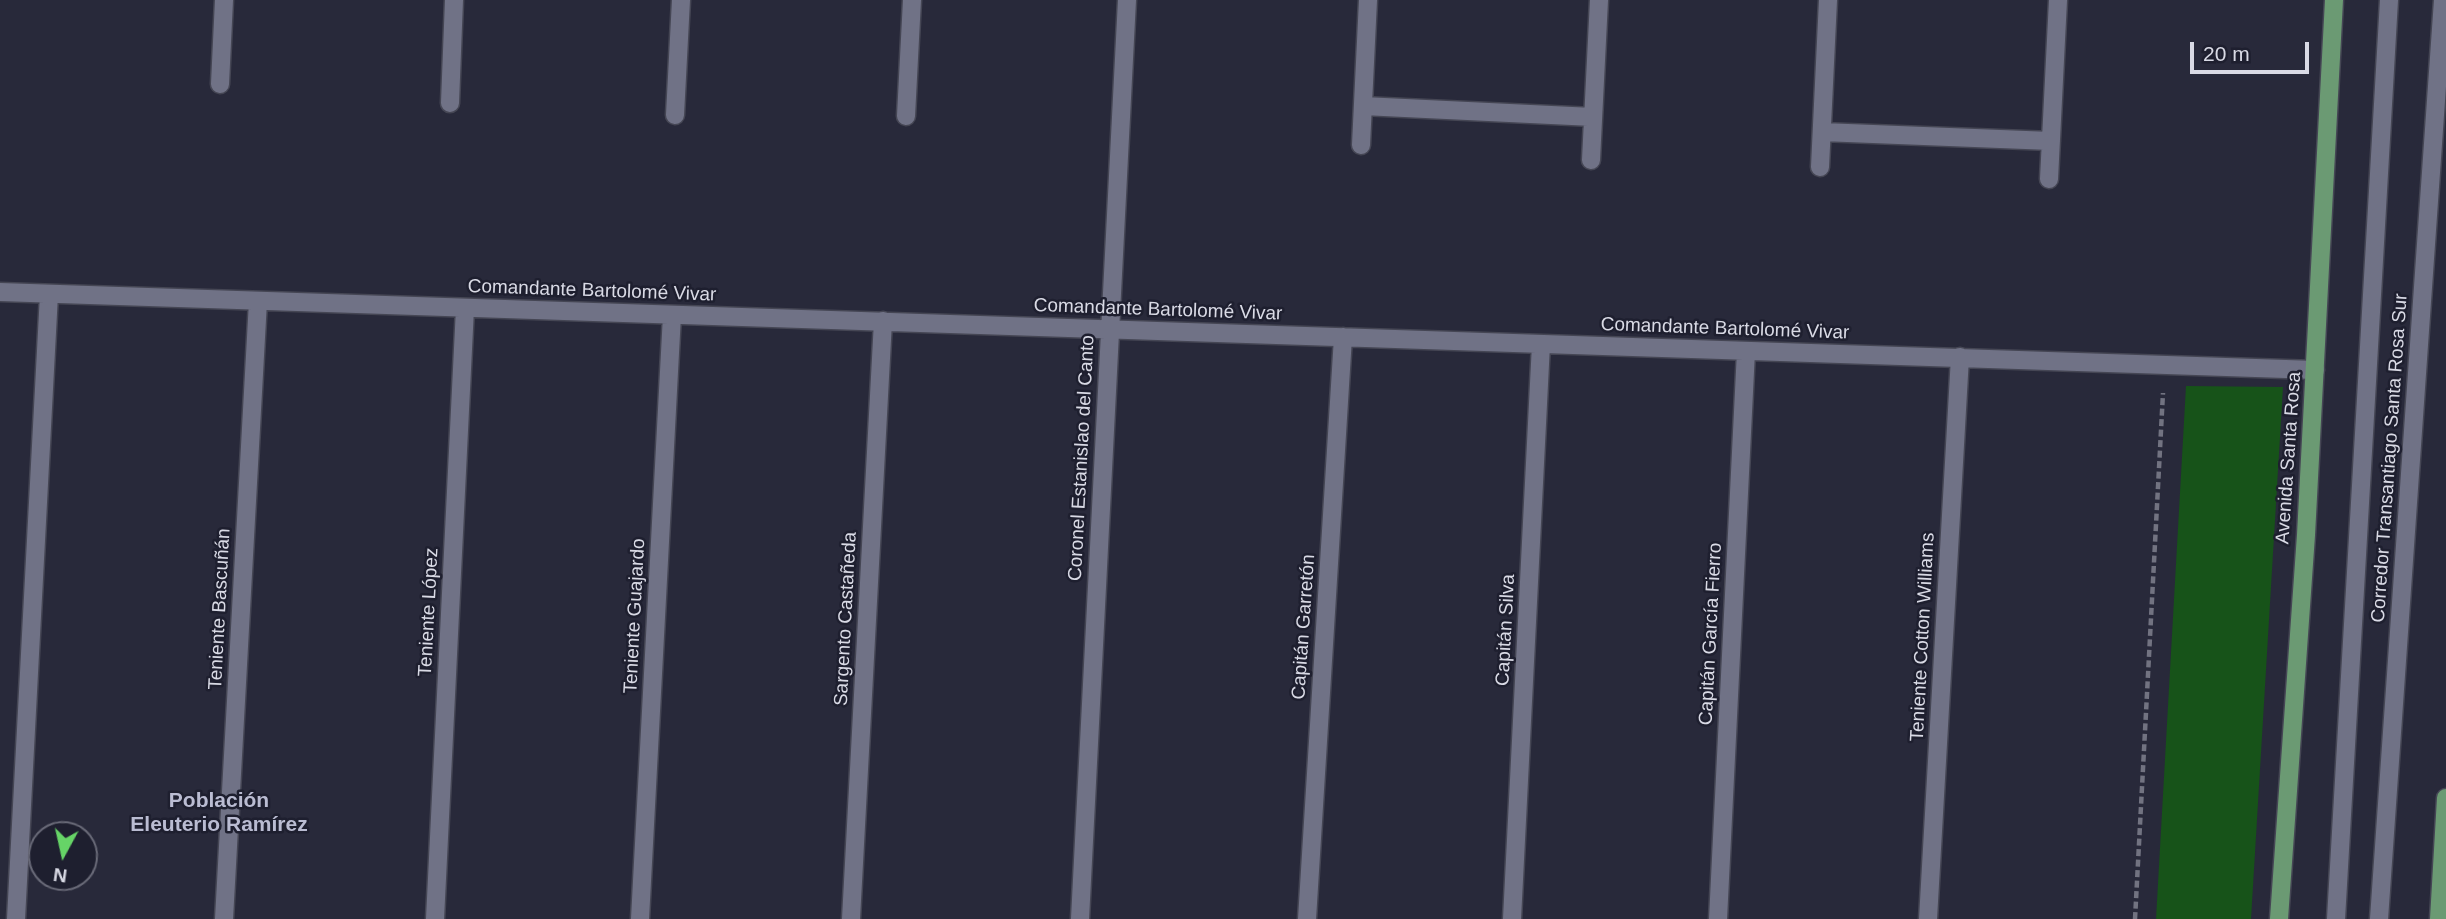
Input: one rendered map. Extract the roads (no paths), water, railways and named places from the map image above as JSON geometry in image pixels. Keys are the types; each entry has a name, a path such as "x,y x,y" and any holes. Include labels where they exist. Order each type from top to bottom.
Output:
{"main road":[{"name":"Avenida Santa Rosa","path":"2279,919 2315,370 2334,0"},
{"path":"2439,919 2446,798"}],"street":[{"path":"220,83 224,0"},
{"path":"450,103 454,0"},
{"path":"675,115 681,0"},
{"path":"906,116 912,0"},
{"name":"Coronel Estanislao del Canto","path":"1080,919 1127,0"},
{"path":"1361,145 1368,0"},
{"path":"1591,160 1599,0"},
{"path":"1820,167 1828,0"},
{"path":"2049,179 2058,0"},
{"name":"Corredor Transantiago Santa Rosa Sur","path":"2379,919 2443,0"},
{"name":"Corredor Transantiago Santa Rosa Sur","path":"2336,919 2388,2"},
{"path":"1363,106 1593,117"},
{"path":"1822,132 2051,141"},
{"name":"Comandante Bartolomé Vivar","path":"0,292 2315,370"},
{"path":"16,919 49,294"},
{"name":"Teniente Bascuñán","path":"224,919 258,301"},
{"name":"Teniente López","path":"435,919 465,308"},
{"name":"Teniente Guajardo","path":"640,919 672,315"},
{"name":"Sargento Castañeda","path":"851,919 883,321"},
{"name":"Capitán Garretón","path":"1307,919 1343,337"},
{"name":"Capitán Silva","path":"1512,919 1541,344"},
{"name":"Capitán García Fierro","path":"1718,919 1746,351"},
{"name":"Teniente Cotton Williams","path":"1928,919 1960,357"}],"district":[{"name":"Población Eleuterio Ramírez","path":"219,813"}]}
